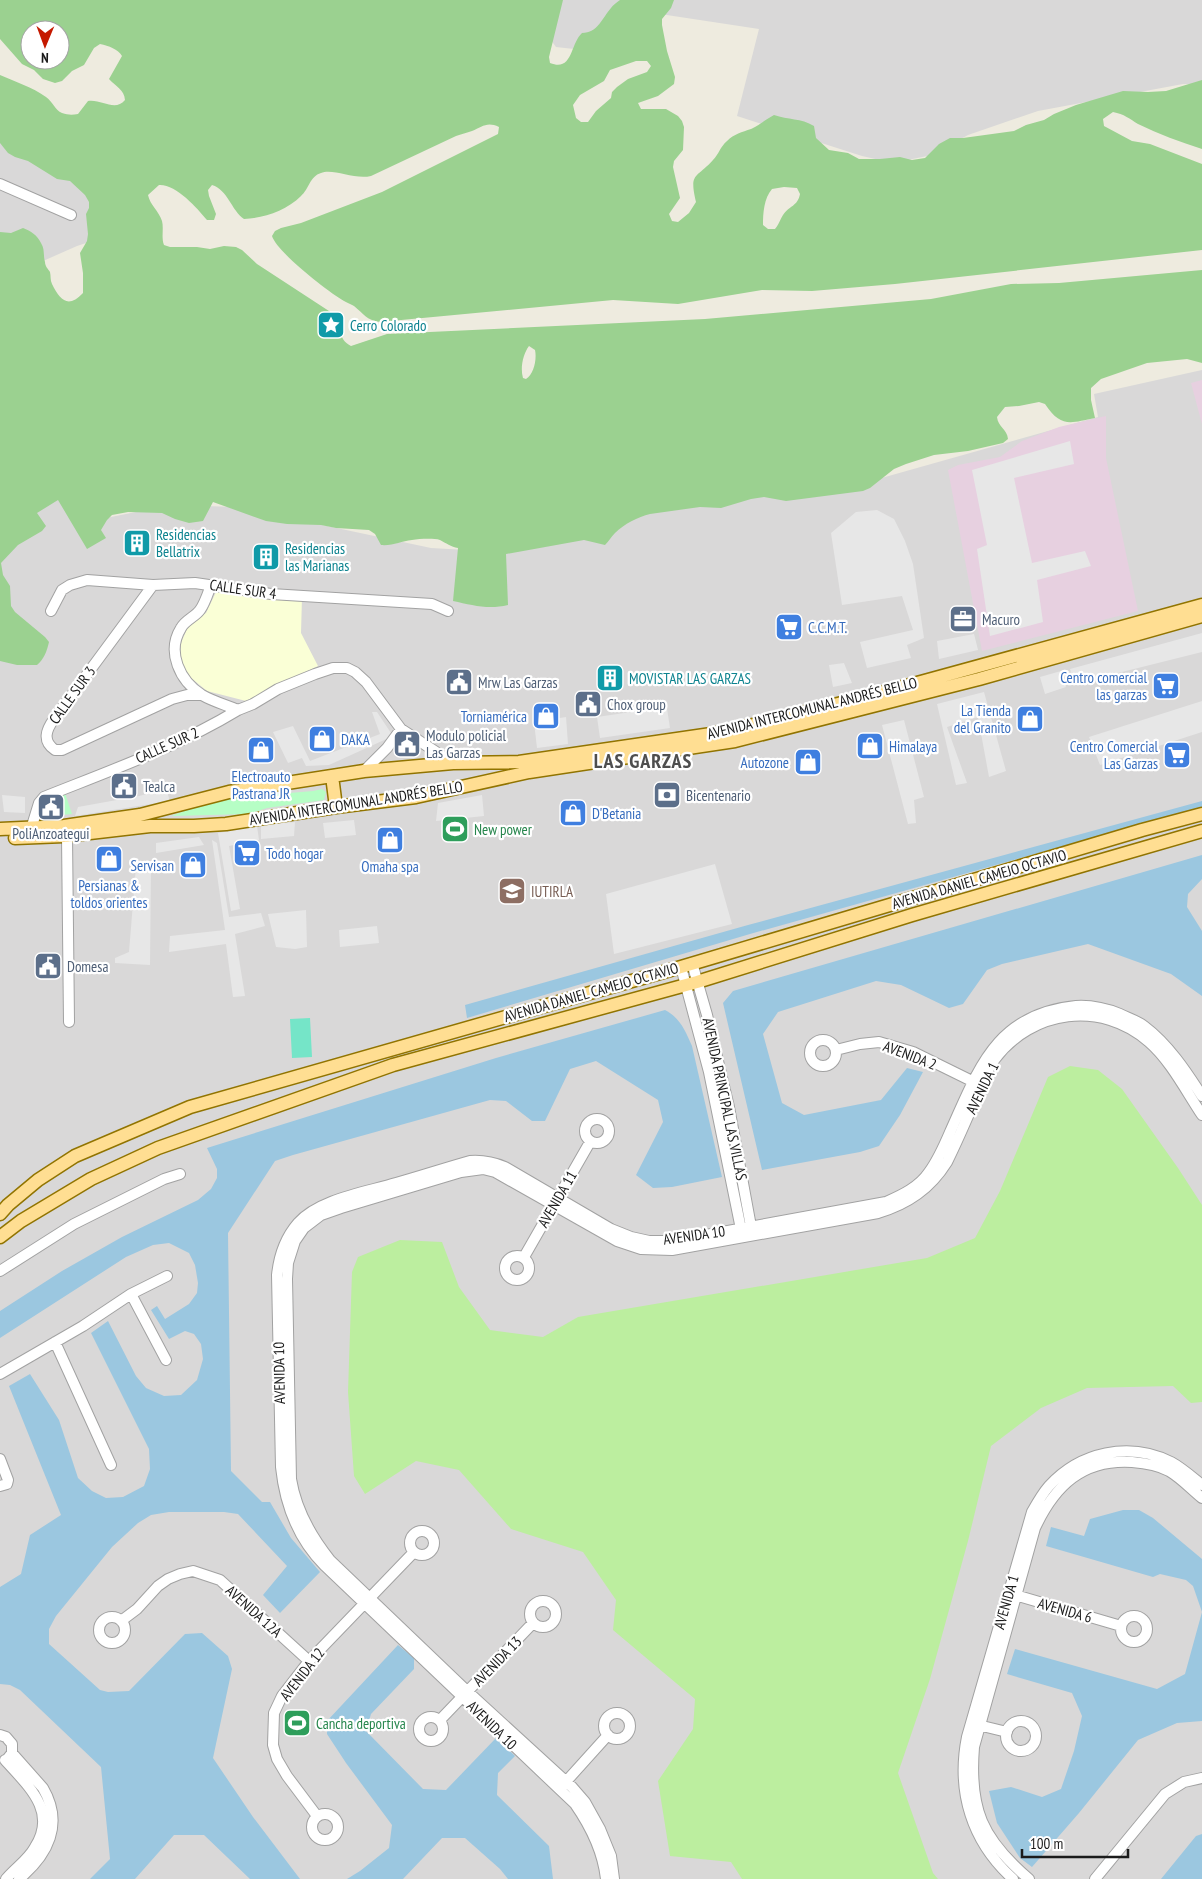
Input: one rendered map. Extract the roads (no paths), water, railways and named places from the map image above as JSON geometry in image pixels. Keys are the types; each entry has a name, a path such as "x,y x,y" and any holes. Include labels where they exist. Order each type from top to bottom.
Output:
{"main road":[{"name":"AVENIDA INTERCOMUNAL ANDRÉS BELLO","path":"0,829 64,826 140,815 229,792 364,771 453,763 519,762 726,732 866,698 1202,604"},
{"name":"AVENIDA INTERCOMUNAL ANDRÉS BELLO","path":"0,838 67,836 150,826 211,825 437,794 529,772 735,741 979,679 1202,616"},
{"path":"332,776 336,807"},
{"name":"AVENIDA DANIEL CAMEJO OCTAVIO","path":"0,1214 8,1204 38,1180 74,1156 190,1107 404,1047 548,1003 687,965 1142,830 1202,814"},
{"name":"AVENIDA DANIEL CAMEJO OCTAVIO","path":"0,1237 21,1221 91,1179 158,1148 393,1065 692,984 922,912 1202,831"}],"street":[{"path":"0,184 71,215"},
{"name":"CALLE SUR 4","path":"51,611 62,590 87,580 153,585 195,583 271,594 432,604 448,611"},
{"name":"CALLE SUR 3","path":"153,585 54,719 46,731 46,739 50,747 55,750 62,750 172,699 187,695 202,695"},
{"path":"211,585 200,610 181,627 175,641 174,658 180,671 202,695 238,710"},
{"name":"CALLE SUR 2","path":"32,829 39,803 44,797 196,733 278,689 324,671 340,667 355,672 366,682 382,706 401,729 453,763"},
{"path":"364,771 387,748 401,729"},
{"path":"67,836 69,1022"},
{"name":"AVENIDA PRINCIPAL LAS VILLAS","path":"687,965 709,1072 747,1232"},
{"name":"AVENIDA 1","path":"747,1232 878,1213 908,1202 926,1188 944,1168 989,1052 1007,1033 1029,1018 1059,1008 1085,1005 1104,1008 1143,1025 1169,1050 1202,1096"},
{"name":"AVENIDA 1","path":"977,1084 999,1055 1030,1027 1066,1017 1100,1017 1133,1030 1148,1041 1162,1055 1202,1115"},
{"name":"AVENIDA 2","path":"836,1050 860,1044 879,1042 913,1052 977,1084"},
{"name":"AVENIDA 11","path":"524,1258 590,1142"},
{"name":"AVENIDA 10","path":"614,1879 611,1856 563,1785 368,1601 318,1559 304,1531 290,1510 283,1489 282,1298 279,1261 288,1237 298,1222 320,1207 362,1197 470,1161 481,1160 490,1161 505,1167 556,1201 631,1237 662,1245 673,1241 747,1232"},
{"path":"0,1271 74,1224 164,1179 180,1174"},
{"path":"0,1374 83,1326 131,1294 167,1276"},
{"path":"131,1294 166,1360"},
{"path":"55,1342 111,1465"},
{"name":"AVENIDA 1","path":"1098,1460 1126,1451 1141,1451 1172,1463 1202,1485"},
{"path":"0,1460 8,1477 7,1484 0,1486"},
{"name":"AVENIDA 1","path":"1029,1879 977,1833 967,1808 963,1768 965,1751 976,1724 1013,1594 1032,1512 1048,1487 1069,1468 1081,1461 1098,1460 1153,1465 1168,1471 1202,1498"},
{"name":"AVENIDA 12","path":"317,1816 277,1759 273,1745 274,1713 282,1696 309,1661 414,1552"},
{"name":"AVENIDA 12A","path":"121,1621 137,1610 158,1586 168,1579 193,1571 220,1580 309,1661"},
{"name":"AVENIDA 6","path":"1013,1594 1121,1626"},
{"name":"AVENIDA 13","path":"440,1720 533,1623"},
{"path":"976,1724 1007,1732"},
{"path":"0,1735 10,1740 12,1744 6,1758"},
{"path":"563,1785 608,1735"},
{"path":"6,1758 36,1794 43,1816 43,1832 35,1848 26,1860 6,1879"},
{"path":"6,1758 43,1788 53,1817 50,1840 42,1855 19,1879"},
{"path":"1095,1879 1164,1794 1184,1782 1202,1778"},
{"name":"AVENIDA 10","path":"599,1836 606,1879"},
{"name":"AVENIDA 1","path":"988,1843 999,1866 1013,1879"}],"water":[{"path":"1202,801 1202,807 750,934 467,1018 465,1005 748,925"},
{"path":"1202,855 1202,879 1188,894 1187,907 1202,931 1202,996 1171,974 1088,944 1002,964 987,970 963,1004 949,1008 901,985 876,981 778,1012 763,1034 782,1103 804,1115 881,1100 907,1068 923,1072 900,1115 879,1146 860,1152 762,1170 723,1003 733,991"},
{"path":"665,1010 678,1021 692,1046 722,1177 672,1187 653,1188 636,1175 663,1122 658,1100 596,1061 570,1069 545,1121 532,1121 506,1101 490,1100 275,1161 228,1233 231,1471 262,1502 270,1502 291,1538 320,1572 280,1613 263,1595 287,1566 238,1514 224,1512 169,1512 151,1515 138,1523 112,1547 56,1616 49,1629 49,1644 100,1690 108,1692 129,1691 185,1634 202,1633 228,1656 232,1669 213,1758 253,1817 300,1879 250,1879 204,1835 174,1835 135,1879 90,1879 110,1859 101,1767 20,1690 10,1685 0,1684 0,1587 21,1574 30,1535 61,1515 9,1386 30,1374 59,1420 78,1478 92,1491 106,1498 123,1497 144,1486 150,1469 149,1449 91,1333 108,1321 136,1376 146,1388 164,1396 181,1395 197,1380 203,1359 201,1344 194,1334 185,1331 169,1339 151,1310 157,1306 165,1319 189,1304 197,1293 198,1283 195,1265 189,1253 169,1243 153,1245 126,1257 0,1338 0,1311 62,1271 122,1237 198,1200 211,1189 217,1178 217,1169 207,1148 496,1058"},
{"path":"1123,1510 1139,1510 1153,1518 1202,1559 1202,1612 1193,1586 1186,1580 1160,1574 1153,1577 1046,1546 1051,1527 1084,1536 1090,1519"},
{"path":"1202,1612 1202,1721 1177,1723 1138,1740 1032,1867 1020,1858 997,1823 989,1791 1011,1787 1042,1797 1061,1789 1074,1751 1082,1716 1072,1693 1007,1674 1015,1649 1157,1689 1185,1674"},
{"path":"398,1645 414,1658 414,1669 371,1714 366,1731 423,1789 446,1790 496,1738 515,1756 498,1773 497,1795 549,1846 553,1879 508,1879 500,1869 465,1838 442,1838 403,1879 347,1879 389,1848 392,1825 327,1734 327,1721"},
{"path":"1202,1834 1202,1879 1161,1879 1196,1836"}],"place":[{"name":"Cerro Colorado","path":"331,325"},
{"name":"Residencias Bellatrix","path":"137,543"},
{"name":"Residencias las Marianas","path":"266,557"},
{"name":"Macuro","path":"963,619"},
{"name":"C.C.M.T.","path":"789,627"},
{"name":"MOVISTAR LAS GARZAS","path":"610,678"},
{"name":"Mrw Las Garzas","path":"459,682"},
{"name":"Centro comercial las garzas","path":"1166,686"},
{"name":"Chox group","path":"588,704"},
{"name":"Torniamérica","path":"546,716"},
{"name":"La Tienda del Granito","path":"1030,719"},
{"name":"DAKA","path":"322,739"},
{"name":"Modulo policial Las Garzas","path":"407,744"},
{"name":"Himalaya","path":"870,746"},
{"name":"Electroauto Pastrana JR","path":"261,750"},
{"name":"Centro Comercial Las Garzas","path":"1177,755"},
{"name":"Autozone","path":"808,762"},
{"name":"Tealca","path":"124,786"},
{"name":"Bicentenario","path":"667,795"},
{"name":"PoliAnzoategui","path":"51,807"},
{"name":"D'Betania","path":"573,813"},
{"name":"New power","path":"455,829"},
{"name":"Omaha spa","path":"390,840"},
{"name":"Todo hogar","path":"247,853"},
{"name":"Persianas & toldos orientes","path":"109,859"},
{"name":"Servisan","path":"193,865"},
{"name":"IUTIRLA","path":"512,891"},
{"name":"Domesa","path":"48,966"},
{"name":"Cancha deportiva","path":"297,1723"}],"district":[{"name":"LAS GARZAS","path":"643,761"}]}
